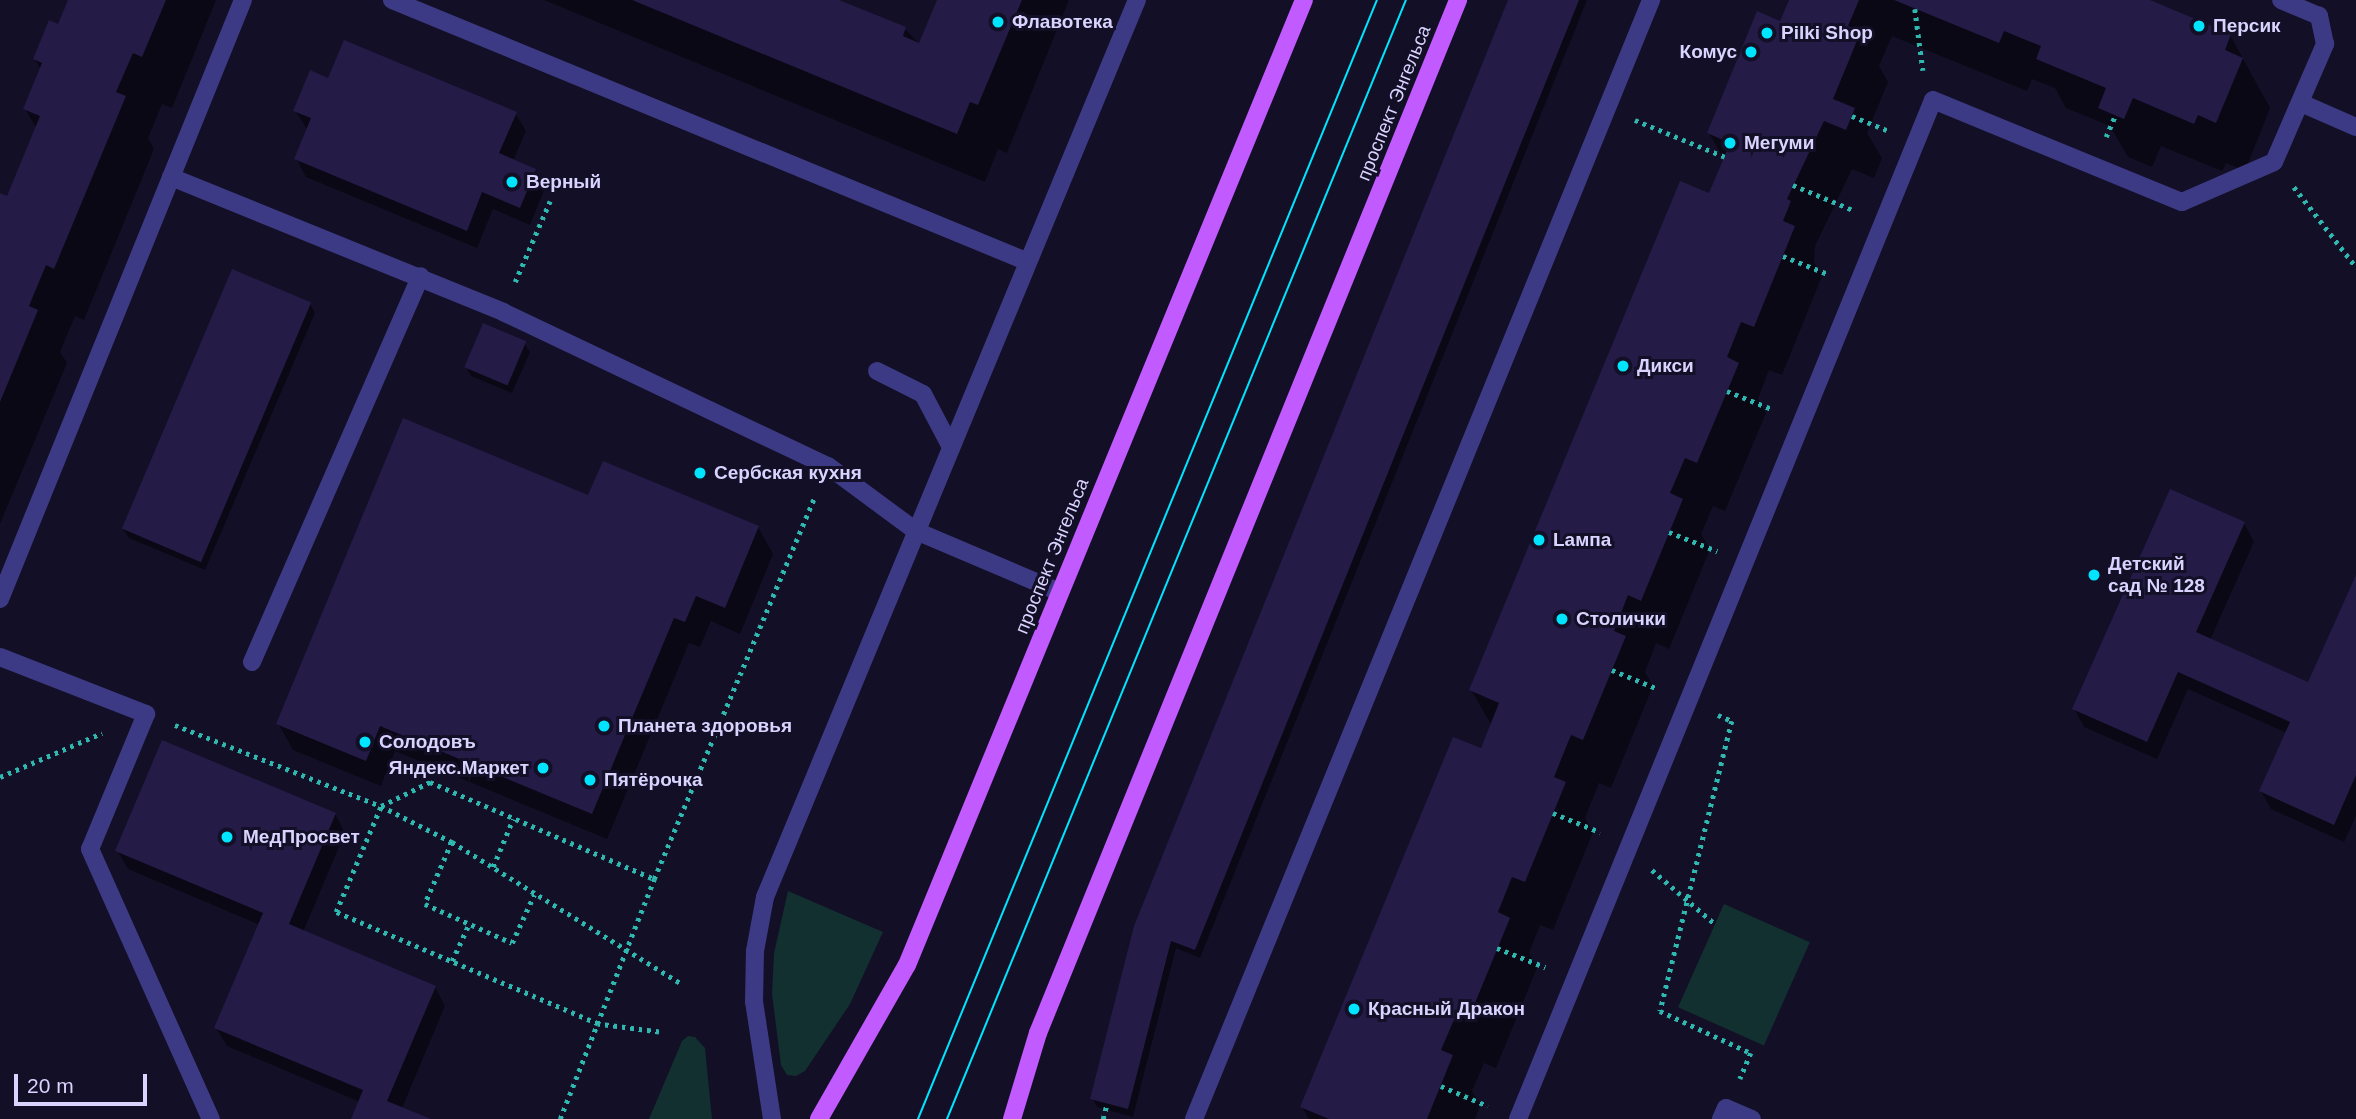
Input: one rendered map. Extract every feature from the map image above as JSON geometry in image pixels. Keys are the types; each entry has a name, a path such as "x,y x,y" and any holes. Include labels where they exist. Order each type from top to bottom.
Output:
{"main road":[{"name":"проспект Энгельса","path":"819,1119 907,965 1304,0"},
{"name":"проспект Энгельса","path":"1012,1119 1038,1033 1458,0"}],"street":[{"path":"0,599 243,0"},
{"path":"392,0 1026,261"},
{"path":"772,1119 754,1002 755,951 765,897 1026,261 1137,0"},
{"path":"1194,1119 1651,0"},
{"path":"1518,1119 1933,100 2182,202 2274,162 2325,44 2319,16 2281,0"},
{"path":"2301,103 2356,127"},
{"path":"171,177 421,276 503,312 828,466 916,530 1060,592"},
{"path":"252,662 421,276"},
{"path":"877,372 923,394 951,447"},
{"path":"0,657 146,714 90,849 211,1119"},
{"path":"1724,1114 1752,1119"}],"path":[{"path":"1915,9 1925,83"},
{"path":"1607,109 1725,157"},
{"path":"2274,162 2356,267"},
{"path":"1793,185 1883,222"},
{"path":"503,312 550,201"},
{"path":"1783,256 1857,286"},
{"path":"1727,391 1802,422"},
{"path":"559,1119 654,879 828,466"},
{"path":"1669,532 1745,562"},
{"path":"1612,670 1732,721 1660,1011 1751,1054 1724,1114"},
{"path":"0,777 146,714 381,807 452,842 625,953 682,984"},
{"path":"654,879 430,782 381,807 336,912 598,1024 659,1032"},
{"path":"1553,813 1615,838 1715,924"},
{"path":"493,867 513,818"},
{"path":"452,842 425,904 512,943 534,895"},
{"path":"452,961 469,923"},
{"path":"1497,948 1575,979"},
{"path":"1441,1086 1518,1119"},
{"path":"1103,1119 1107,1103"}],"green space":[{"path":"788,891 883,932 850,1004 805,1071 796,1076 787,1075 781,1065 772,994 774,953"},
{"path":"1724,904 1810,942 1764,1045 1678,1007"},
{"path":"688,1036 695,1037 705,1048 712,1119 649,1119 682,1041"}],"building":[{"path":"68,0 166,0 142,57 133,53 116,92 126,96 54,269 46,265 29,306 38,310 0,402 0,193 7,196 40,116 23,109 42,63 33,59 49,20 58,24"},
{"path":"632,0 839,0 906,27 903,36 919,43 937,0 1022,0 978,105 970,102 957,134"},
{"path":"1508,0 1579,0 1195,950 1171,941 1128,1109 1090,1099 1134,926"},
{"path":"1789,0 1859,0 1848,26 1861,31 1833,99 1855,108 1846,130 1824,121 1787,199 1791,201 1783,221 1795,226 1754,327 1741,322 1727,357 1739,363 1697,463 1685,458 1670,493 1683,499 1641,601 1628,595 1614,631 1626,636 1583,740 1571,735 1554,777 1566,782 1525,882 1512,877 1498,912 1510,918 1468,1020 1456,1015 1441,1050 1453,1055 1427,1119 1329,1119 1300,1107 1453,737 1481,748 1499,703 1469,690 1680,181 1709,193 1730,143 1707,133 1757,11 1780,21"},
{"path":"1894,0 2150,0 2231,34 2225,50 2243,58 2216,123 2198,115 2194,124 2133,98 2124,119 2098,108 2106,88 2036,59 2041,46 2004,31 1999,43"},
{"path":"344,40 517,112 499,153 536,169 520,208 482,192 467,231 294,159 311,118 293,111 310,70 328,78"},
{"path":"232,269 311,303 201,562 122,529"},
{"path":"483,323 526,341 508,386 464,367"},
{"path":"403,418 588,495 603,461 759,526 725,608 696,596 685,622 674,618 592,814 380,726 366,761 276,724"},
{"path":"2170,489 2245,522 2196,632 2308,682 2356,575 2356,775 2334,825 2259,791 2290,722 2178,672 2147,742 2072,709"},
{"path":"162,740 336,813 289,924 436,986 387,1101 431,1119 351,1119 363,1090 214,1028 263,913 115,851"}],"tram line":[{"path":"918,1119 1377,0"},
{"path":"947,1119 1406,0"}],"place":[{"name":"Флавотека","path":"998,22"},
{"name":"Персик","path":"2199,26"},
{"name":"Pilki Shop","path":"1767,33"},
{"name":"Комус","path":"1751,52"},
{"name":"Мегуми","path":"1730,143"},
{"name":"Верный","path":"512,182"},
{"name":"Дикси","path":"1623,366"},
{"name":"Сербская кухня","path":"700,473"},
{"name":"Lампа","path":"1539,540"},
{"name":"Детский сад № 128","path":"2094,575"},
{"name":"Столички","path":"1562,619"},
{"name":"Планета здоровья","path":"604,726"},
{"name":"Солодовъ","path":"365,742"},
{"name":"Яндекс.Маркет","path":"543,768"},
{"name":"Пятёрочка","path":"590,780"},
{"name":"МедПросвет","path":"227,837"},
{"name":"Красный Дракон","path":"1354,1009"}]}
